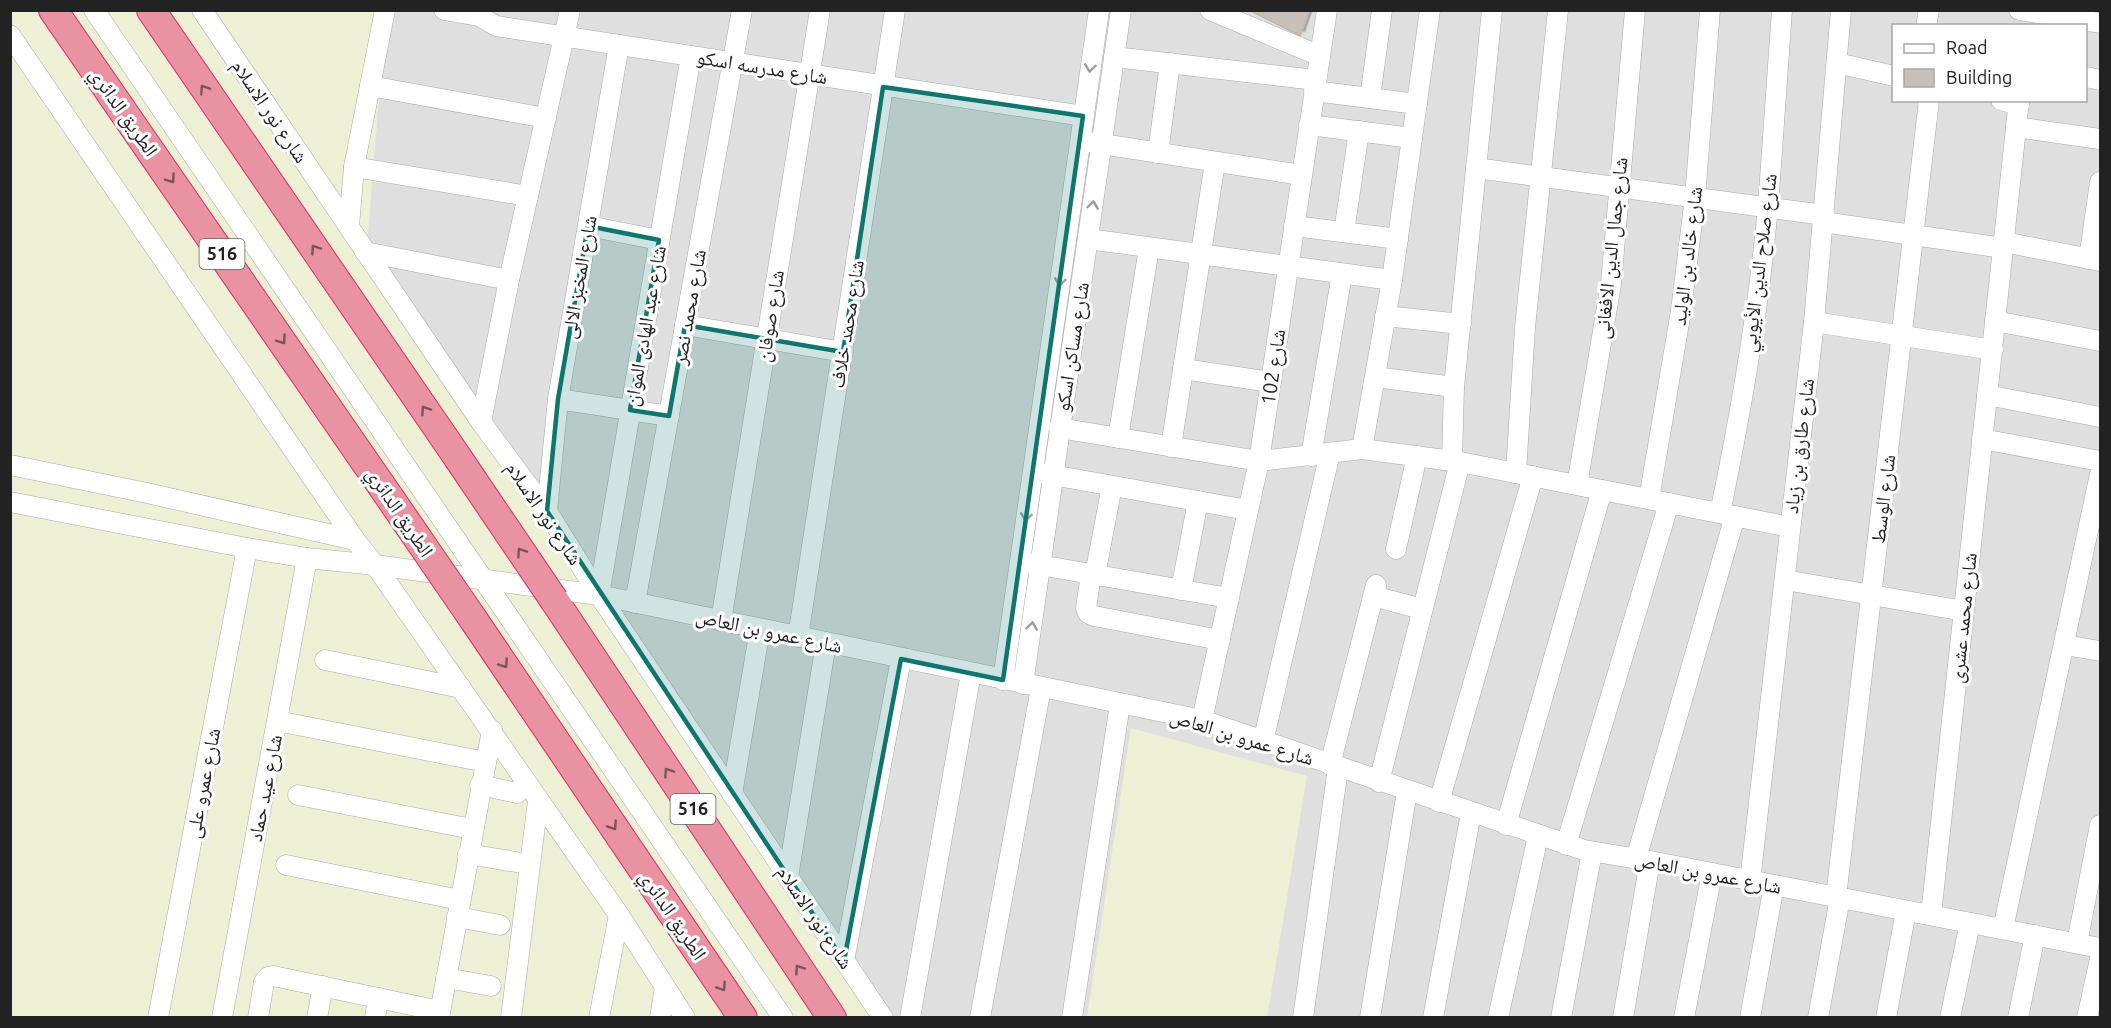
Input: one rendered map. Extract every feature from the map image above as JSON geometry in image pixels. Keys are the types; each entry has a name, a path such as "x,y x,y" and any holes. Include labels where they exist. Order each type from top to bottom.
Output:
{"highway":[{"name":"الطريق الدائري","path":"53,10 471,616 743,1017"},
{"name":"516","path":"151,10 458,458 832,1017"}],"street":[{"path":"94,10 783,1017"},
{"name":"شارع نور الاسلام","path":"202,10 481,422 547,511 599,595 844,961 884,1017"},
{"path":"349,226 354,167 385,10"},
{"name":"شارع مدرسه اسكو","path":"444,10 490,17 564,37 1083,116"},
{"path":"481,422 509,280 570,10"},
{"name":"شارع محمد نصر","path":"635,603 742,10"},
{"name":"شارع صوفان","path":"721,621 820,10"},
{"name":"شارع محمد خلاف","path":"798,637 895,10"},
{"name":"شارع مساكن اسكو","path":"1003,680 1099,10"},
{"name":"شارع مساكن اسكو","path":"980,1017 1032,686 1041,565 1059,428 1121,10"},
{"path":"1210,10 1320,56"},
{"name":"شارع 102","path":"1202,720 1259,462 1327,10"},
{"path":"1370,98 1382,10"},
{"path":"1362,449 1392,280 1430,10"},
{"path":"1379,782 1456,461 1454,387 1492,10"},
{"path":"1439,802 1524,474 1525,327 1558,10"},
{"name":"شارع جمال الدين الافغانى","path":"1577,485 1611,284 1635,10"},
{"name":"شارع خالد بن الوليد","path":"1648,499 1681,310 1695,197 1710,10"},
{"name":"شارع صلاح الدين الأيوبي","path":"1623,1017 1643,860 1727,514 1768,207 1782,10"},
{"name":"شارع طارق بن زياد","path":"1750,880 1814,322 1841,10"},
{"path":"2026,15 2098,19"},
{"path":"10,36 355,540 492,730 538,801 619,915 685,1017"},
{"name":"شارع المخبز الالى","path":"547,511 558,399 619,45"},
{"name":"شارع عبد الهادى الموان","path":"599,595 691,56"},
{"path":"1114,57 1170,63 1417,104"},
{"path":"1158,153 1170,63"},
{"path":"1837,63 1892,76"},
{"path":"370,86 546,118"},
{"name":"شارع الوسط","path":"1818,1017 1838,897 1929,102"},
{"name":"شارع محمد عشرى","path":"1931,915 2016,127 2013,102"},
{"path":"1309,125 1412,138"},
{"path":"2016,127 2100,139"},
{"path":"1344,232 1359,131"},
{"path":"1080,141 1301,175"},
{"path":"1171,447 1215,162"},
{"path":"354,167 528,196"},
{"path":"1476,168 1768,207 1913,235 2004,245 2095,260 2100,182"},
{"path":"588,226 659,240"},
{"path":"1294,226 1398,239"},
{"path":"1088,239 1392,280"},
{"path":"1118,438 1149,248"},
{"path":"365,252 509,280"},
{"path":"1263,742 1321,454 1342,273"},
{"path":"1384,316 1461,324"},
{"path":"1995,321 2100,341"},
{"path":"1814,322 1993,350"},
{"path":"686,325 843,352"},
{"path":"1053,330 1074,334"},
{"path":"1183,369 1271,382"},
{"path":"1375,377 1454,387"},
{"path":"1987,395 2100,417"},
{"path":"558,399 669,416"},
{"path":"1059,428 1259,462 1362,449 1456,461 1790,527"},
{"path":"1983,439 2100,461"},
{"path":"1396,549 1417,456"},
{"path":"10,465 355,540"},
{"path":"1032,472 1248,510"},
{"path":"2003,929 2100,474"},
{"path":"1112,486 1086,608 1088,613 1220,639"},
{"path":"1506,825 1602,490"},
{"path":"1181,590 1198,501"},
{"path":"1566,845 1669,503"},
{"name":"شارع عمرو بن العاص","path":"11,504 307,558 599,595 1202,720 1538,836 1592,852 1750,880 2100,948"},
{"name":"شارع عمرو على","path":"158,1017 247,548"},
{"name":"شارع عيد حماد","path":"222,1017 307,558"},
{"path":"1019,561 1229,598"},
{"path":"1785,580 1964,611"},
{"path":"1303,1017 1334,766 1375,591 1422,609"},
{"path":"732,794 760,629"},
{"path":"788,877 826,643"},
{"path":"2065,645 2100,651"},
{"path":"844,961 901,659"},
{"path":"326,660 461,688"},
{"path":"910,1017 971,673"},
{"path":"1072,1017 1120,704"},
{"path":"278,721 486,762"},
{"path":"258,1017 264,982 268,977 323,986 440,1014 480,785 492,730"},
{"path":"480,785 517,793"},
{"path":"1370,1017 1407,791"},
{"path":"298,795 472,829"},
{"path":"512,1017 538,801"},
{"path":"1433,1017 1471,813"},
{"path":"2077,943 2100,825"},
{"path":"1498,1017 1538,836"},
{"path":"1561,1017 1592,852"},
{"path":"468,854 516,862"},
{"path":"286,865 459,908 500,925"},
{"path":"1684,1017 1712,873"},
{"path":"1750,1017 1774,885"},
{"path":"1886,1017 1906,911"},
{"path":"599,1017 619,915"},
{"path":"1950,1017 1970,923"},
{"path":"2018,1017 2035,935"},
{"path":"2087,1017 2100,959"},
{"path":"446,978 491,986"},
{"path":"317,1017 323,986"},
{"path":"660,1017 665,987"},
{"path":"375,1017 378,998"}],"highlighted area":[{"path":"883,87 1083,116 1003,680 901,659 844,961 547,511 558,399 588,226 659,240 630,410 669,416 685,325 843,352"}],"shaded area":[{"path":"10,11 2100,11 2100,1017 11,1017"}],"green space":[{"path":"10,11 386,11 367,246 888,1017 11,1017"},
{"path":"1131,728 1307,776 1267,1017 1087,1017"}],"building":[{"path":"1249,10 1309,10 1300,36"}]}
